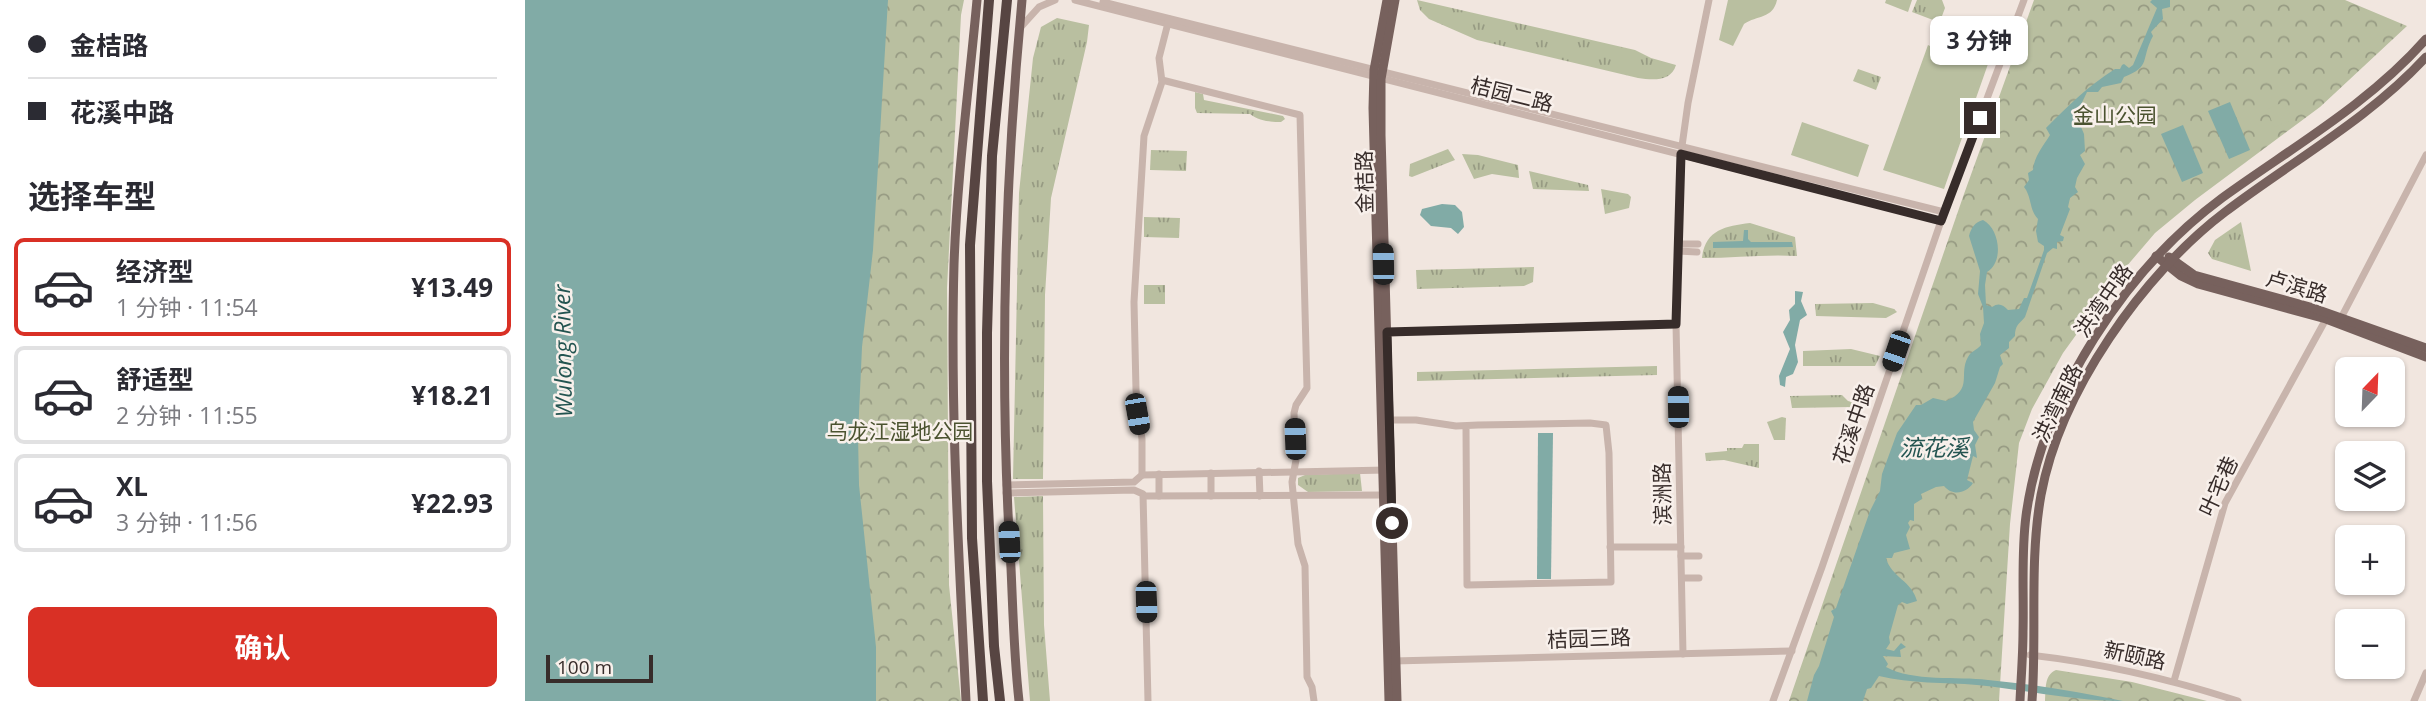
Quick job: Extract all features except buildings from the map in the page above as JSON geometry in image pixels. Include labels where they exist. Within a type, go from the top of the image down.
[{"type":"highway","points":[[983,701],[972,538],[969,434],[970,245],[989,0]]},
{"type":"highway","points":[[1000,701],[994,646],[987,481],[987,333],[992,156],[1007,0]]},
{"type":"main road","points":[[966,701],[956,507],[954,265],[960,156],[977,0]]},
{"type":"main road","points":[[1019,701],[1006,489],[1003,361],[1005,232],[1022,0]]},
{"type":"main road","points":[[1378,74],[1387,0]]},
{"type":"main road","name":"金桔路","points":[[1395,0],[1378,74],[1386,470],[1392,661],[1397,701]]},
{"type":"main road","name":"洪湾中路","points":[[2020,701],[2026,518],[2039,451],[2061,399],[2094,341],[2122,299],[2159,253],[2220,199],[2295,148],[2374,88],[2405,62],[2426,39]]},
{"type":"main road","name":"洪湾南路","points":[[2032,701],[2039,515],[2051,452],[2073,401],[2100,355],[2135,302],[2169,262],[2224,213],[2386,96],[2426,57]]},
{"type":"main road","name":"卢滨路","points":[[2159,253],[2169,262],[2194,275],[2310,307],[2426,348]]},
{"type":"main road","points":[[2169,262],[2181,276],[2197,284],[2326,319],[2426,357]]},
{"type":"main road","points":[[1389,701],[1392,661]]},
{"type":"street","points":[[1019,28],[1038,8],[1055,0]]},
{"type":"street","name":"桔园二路","points":[[1075,0],[1169,21],[1943,217]]},
{"type":"street","name":"桔园二路","points":[[1094,0],[1140,14]]},
{"type":"street","name":"滨洲路","points":[[1683,653],[1676,324],[1681,150],[1709,0]]},
{"type":"street","name":"花溪中路","points":[[1773,701],[1943,217],[2024,0]]},
{"type":"street","points":[[1140,14],[1144,1]]},
{"type":"street","points":[[1142,475],[1134,303],[1144,136],[1162,80],[1159,58],[1169,21]]},
{"type":"street","points":[[1162,80],[1300,115],[1307,388],[1294,413],[1293,482],[1298,544],[1304,566],[1307,677],[1314,701]]},
{"type":"street","points":[[2341,318],[2426,155]]},
{"type":"street","points":[[1678,247],[1698,248]]},
{"type":"street","name":"叶宅巷","points":[[2174,681],[2225,503],[2326,319]]},
{"type":"street","points":[[1383,333],[1676,324]]},
{"type":"street","points":[[1385,420],[1416,420],[1466,427],[1590,423],[1606,425],[1609,453],[1611,582],[1467,585],[1466,427]]},
{"type":"street","points":[[1006,489],[1130,482],[1142,475],[1159,474],[1386,470]]},
{"type":"street","points":[[1259,471],[1260,496]]},
{"type":"street","points":[[1211,473],[1211,496]]},
{"type":"street","points":[[1159,474],[1159,496]]},
{"type":"street","points":[[1006,489],[1134,490],[1144,496],[1148,701]]},
{"type":"street","points":[[1144,496],[1387,495]]},
{"type":"street","points":[[1610,547],[1681,547]]},
{"type":"street","points":[[1681,556],[1699,556]]},
{"type":"street","points":[[1682,578],[1699,578]]},
{"type":"street","name":"桔园三路","points":[[1392,661],[1792,651]]},
{"type":"street","name":"新颐路","points":[[2023,654],[2108,667],[2174,681],[2238,701]]},
{"type":"street","points":[[2414,701],[2426,673]]},
{"type":"green space","name":"乌龙江湿地公园","points":[[881,0],[964,0],[961,15],[947,288],[949,585],[961,701],[869,701],[853,431]]},
{"type":"green space","points":[[1417,0],[1635,50],[1676,65],[1674,71],[1666,77],[1638,78],[1477,40],[1429,19],[1420,10]]},
{"type":"green space","points":[[1728,0],[1777,0],[1768,14],[1744,24],[1733,46],[1719,40]]},
{"type":"green space","points":[[1886,0],[1912,0],[1908,12],[1885,3]]},
{"type":"green space","points":[[1917,0],[1942,0],[1945,8],[1942,16],[1933,20],[1912,12]]},
{"type":"green space","name":"金山公园","points":[[2034,0],[2345,0],[2407,26],[2320,107],[2155,233],[2120,274],[2063,353],[2032,409],[2019,443],[2010,524],[1999,701],[1789,701],[1964,194]]},
{"type":"green space","points":[[1057,18],[1089,25],[1051,198],[1045,295],[1043,479],[1013,479],[1019,193],[1033,58],[1041,27]]},
{"type":"green space","points":[[1953,38],[1971,42],[1986,56],[1990,46],[1994,47],[1944,189],[1883,170],[1928,45],[1932,47],[1943,40]]},
{"type":"green space","points":[[1858,69],[1881,77],[1876,90],[1853,81]]},
{"type":"green space","points":[[1195,92],[1203,94],[1204,100],[1283,116],[1285,119],[1273,122],[1250,114],[1197,113]]},
{"type":"green space","points":[[2284,102],[2292,120],[2274,127],[2267,109]]},
{"type":"green space","points":[[1802,122],[1869,145],[1858,177],[1791,155]]},
{"type":"green space","points":[[1448,149],[1455,160],[1409,176],[1410,164]]},
{"type":"green space","points":[[1151,150],[1187,151],[1186,171],[1150,170]]},
{"type":"green space","points":[[1462,154],[1478,155],[1518,165],[1519,178],[1492,174],[1474,179]]},
{"type":"green space","points":[[1529,171],[1588,185],[1589,191],[1533,189]]},
{"type":"green space","points":[[1601,189],[1628,194],[1631,197],[1629,208],[1605,214]]},
{"type":"green space","points":[[1144,217],[1180,218],[1179,238],[1144,237]]},
{"type":"green space","points":[[2241,222],[2251,271],[2212,259],[2208,253],[2215,240]]},
{"type":"green space","points":[[1750,223],[1795,237],[1797,256],[1702,258],[1707,241],[1712,235],[1725,228]]},
{"type":"green space","points":[[1534,267],[1533,282],[1524,286],[1417,289],[1416,270]]},
{"type":"green space","points":[[1144,285],[1165,285],[1165,304],[1144,304]]},
{"type":"green space","points":[[1873,303],[1897,312],[1886,318],[1816,316],[1815,304]]},
{"type":"green space","points":[[1851,349],[1880,356],[1875,366],[1803,366],[1803,351]]},
{"type":"green space","points":[[1657,366],[1657,375],[1417,381],[1417,372]]},
{"type":"green space","points":[[1842,395],[1848,401],[1863,405],[1862,409],[1792,408],[1790,396]]},
{"type":"green space","points":[[1786,418],[1785,440],[1774,440],[1767,422]]},
{"type":"green space","points":[[1744,444],[1759,444],[1759,468],[1724,460],[1706,461],[1705,453],[1742,448]]},
{"type":"green space","points":[[1360,473],[1362,491],[1308,492],[1298,485],[1298,478],[1305,475]]},
{"type":"green space","points":[[1043,496],[1044,625],[1050,701],[1030,701],[1014,497]]},
{"type":"green space","points":[[2056,670],[2132,682],[2207,701],[2045,701],[2049,675]]},
{"type":"water","name":"Wulong River","points":[[525,0],[888,0],[873,250],[862,347],[858,435],[859,485],[876,647],[876,701],[525,701]]},
{"type":"water","name":"流花溪","points":[[2170,0],[2170,7],[2162,9],[2163,19],[2151,32],[2153,36],[2142,66],[2124,77],[2121,83],[2102,87],[2098,92],[2087,92],[2076,115],[2084,134],[2085,151],[2080,155],[2085,164],[2077,178],[2075,187],[2078,192],[2070,198],[2070,209],[2060,235],[2064,237],[2063,241],[2057,242],[2057,249],[2053,248],[2047,253],[2025,317],[2009,342],[2009,348],[2000,355],[2003,364],[1973,422],[1979,437],[1975,445],[1977,458],[1973,456],[1967,480],[1973,483],[1967,490],[1959,492],[1944,486],[1921,494],[1922,499],[1914,504],[1914,521],[1910,520],[1908,523],[1910,527],[1906,535],[1910,549],[1894,553],[1892,558],[1886,558],[1892,570],[1911,589],[1917,601],[1907,604],[1902,602],[1898,605],[1889,637],[1890,643],[1886,649],[1894,651],[1901,643],[1906,647],[1900,650],[1901,657],[1883,656],[1888,664],[1886,667],[1909,675],[2022,684],[2123,701],[1977,685],[1915,682],[1879,676],[1871,688],[1867,689],[1863,701],[1807,701],[1834,617],[1831,611],[1836,608],[1870,511],[1880,491],[1882,474],[1897,433],[1916,405],[1933,398],[1946,401],[1960,392],[1968,357],[1981,345],[1980,334],[1984,323],[1983,307],[1978,294],[1980,271],[1969,236],[1971,230],[1983,220],[1989,224],[1998,246],[1996,261],[1987,272],[1986,305],[2001,305],[2008,310],[2019,309],[2024,298],[2027,298],[2044,250],[2044,246],[2038,242],[2038,219],[2024,187],[2029,180],[2028,173],[2033,170],[2037,156],[2050,135],[2046,128],[2105,75],[2120,69],[2124,64],[2129,68],[2133,65],[2157,8],[2150,2]]},
{"type":"water","points":[[2230,102],[2250,150],[2229,159],[2208,111]]},
{"type":"water","points":[[2183,125],[2203,173],[2182,182],[2161,134]]},
{"type":"water","points":[[1442,204],[1455,205],[1462,212],[1464,227],[1458,234],[1451,228],[1431,226],[1420,215],[1422,209]]},
{"type":"water","points":[[1744,230],[1748,230],[1748,239],[1751,242],[1792,242],[1793,247],[1713,248],[1713,242],[1743,241]]},
{"type":"water","points":[[1795,291],[1803,292],[1801,301],[1807,315],[1800,320],[1795,345],[1798,362],[1793,374],[1786,377],[1785,387],[1780,385],[1779,376],[1790,349],[1783,332],[1790,320],[1789,310],[1795,304]]},
{"type":"water","points":[[1538,433],[1553,433],[1551,579],[1537,579]]},
{"type":"route","points":[[1392,523],[1387,332],[1676,324],[1681,154],[1941,221],[1980,118]]}]
